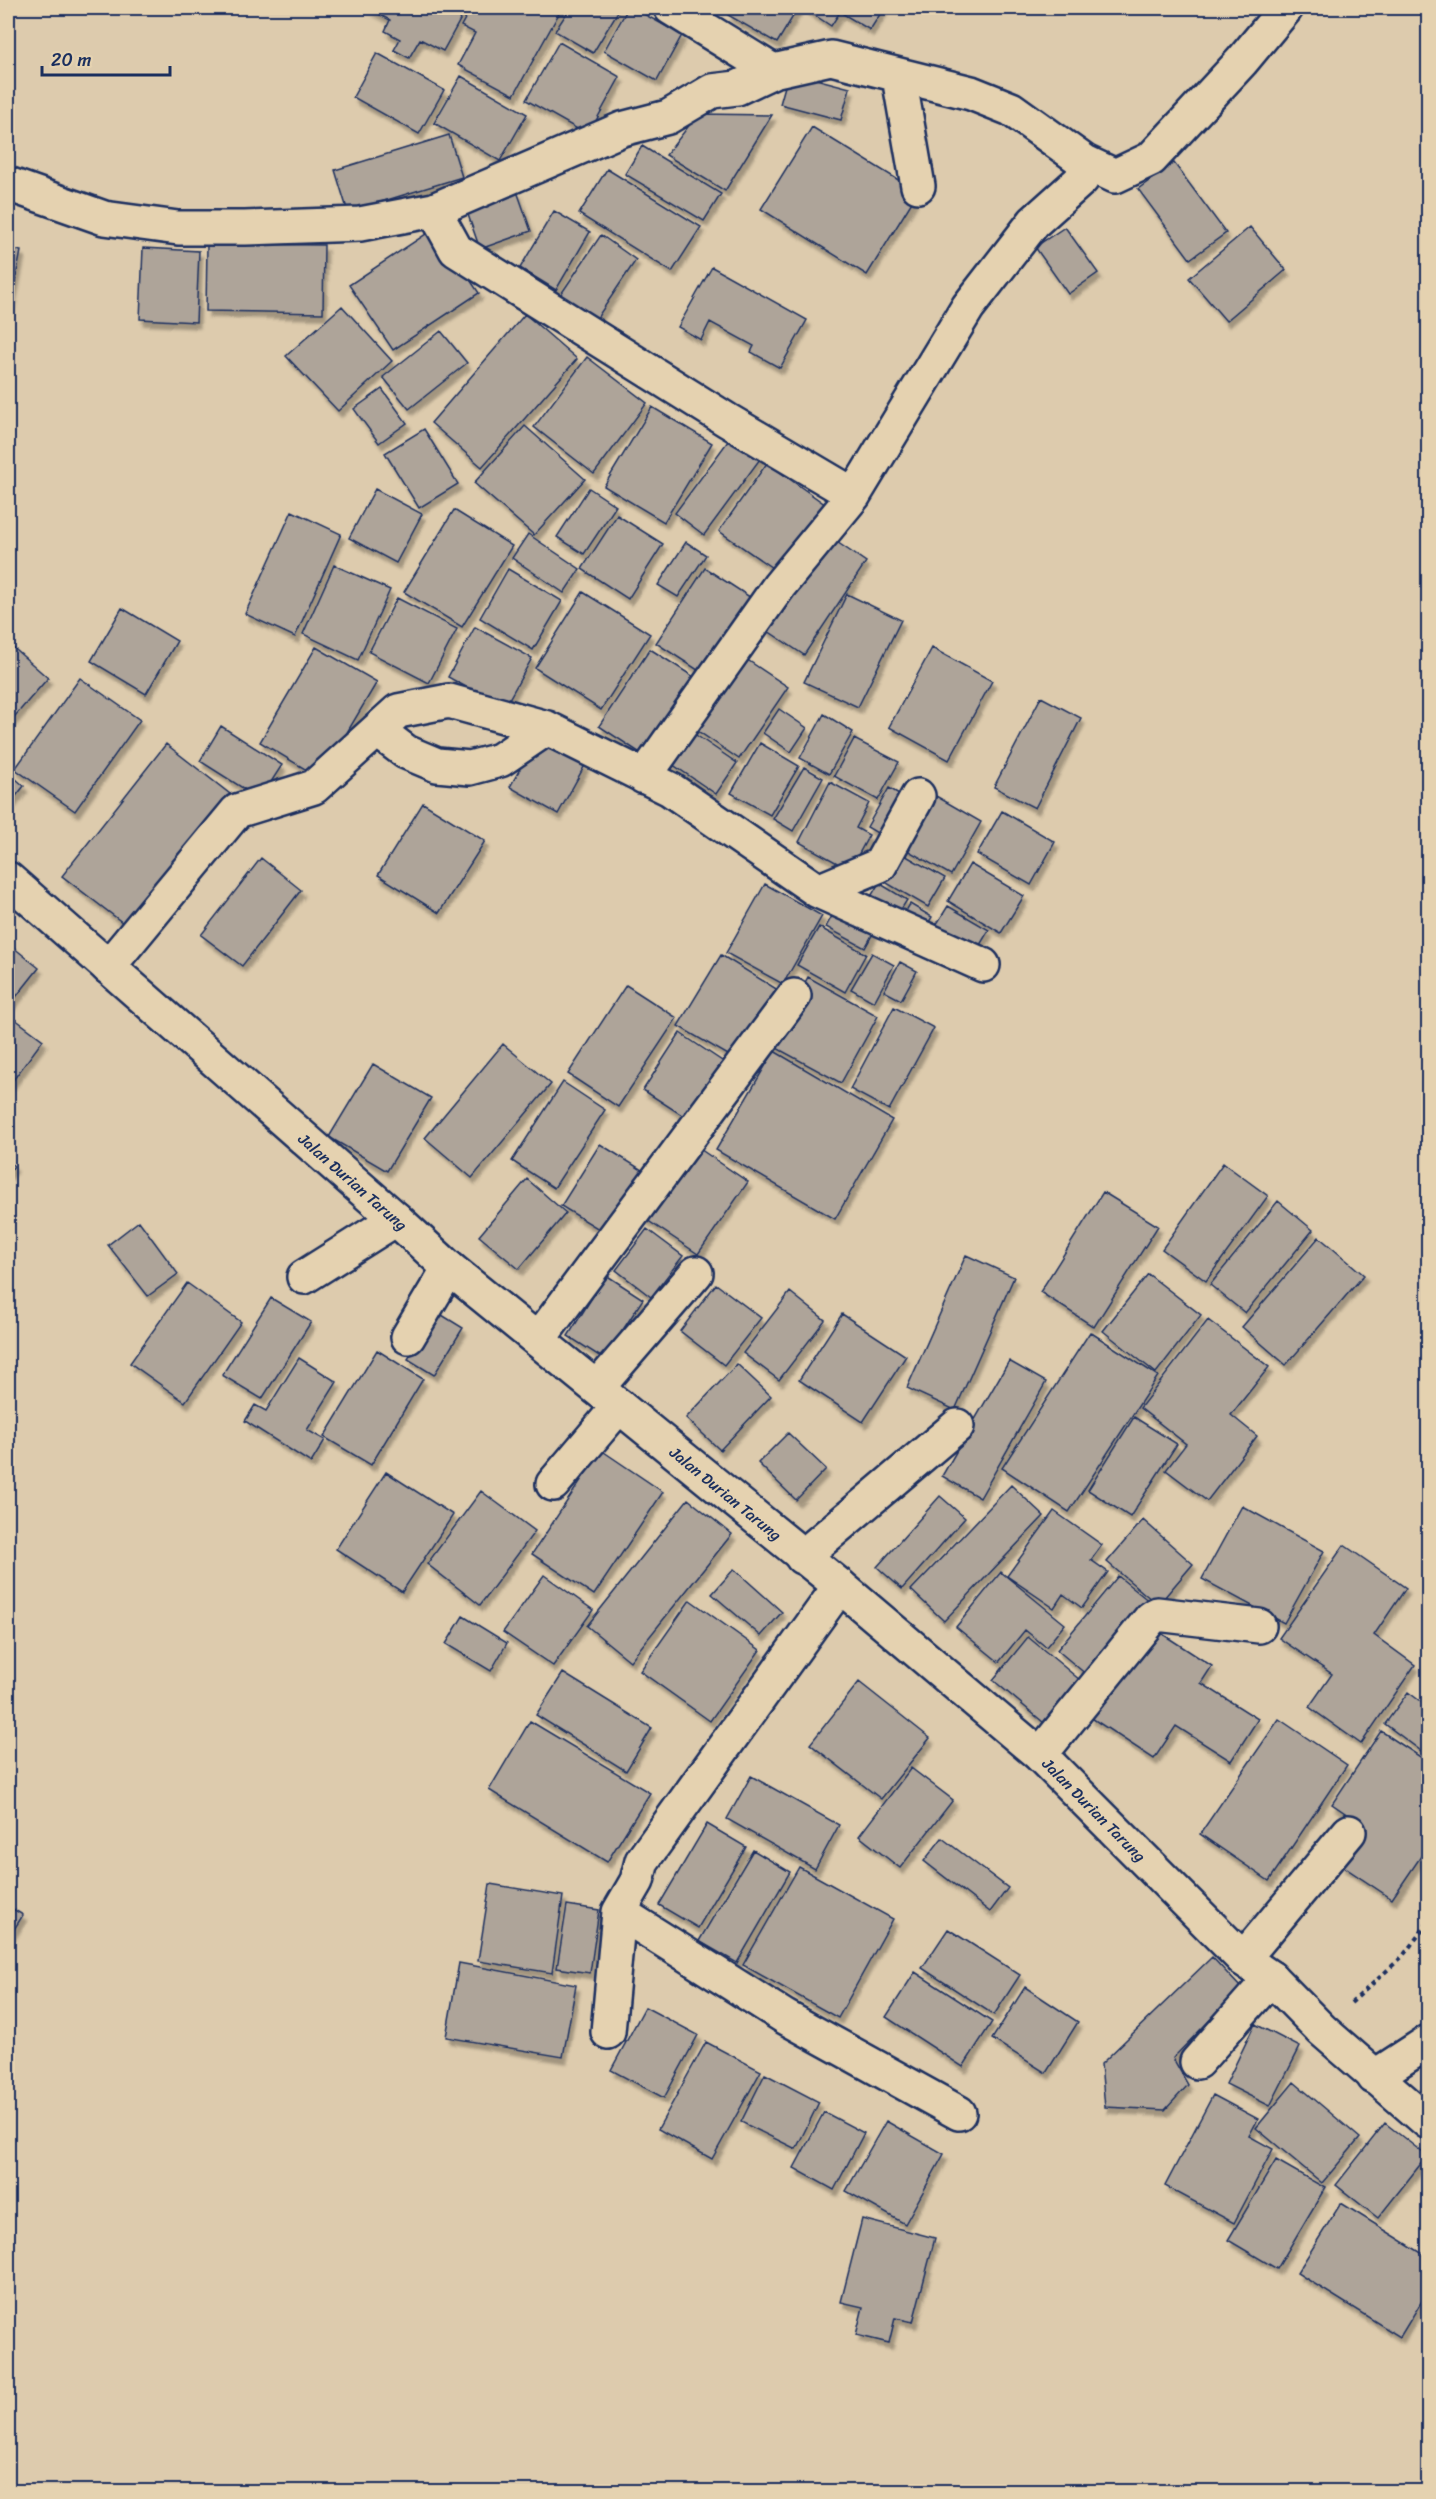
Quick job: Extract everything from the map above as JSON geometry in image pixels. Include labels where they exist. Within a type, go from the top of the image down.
[{"type":"street","points":[[671,8],[773,71]]},
{"type":"street","points":[[8,184],[105,218],[178,228],[360,224],[434,210],[622,129],[668,117],[712,91],[737,88],[773,71],[831,58],[899,77],[971,93],[1011,109],[1085,162],[1114,176],[1151,159],[1242,61],[1286,8]]},
{"type":"street","points":[[899,77],[918,186]]},
{"type":"street","points":[[645,777],[779,586],[854,495],[968,307],[1034,222],[1082,179],[1085,162]]},
{"type":"street","points":[[434,210],[456,250],[728,420],[854,495]]},
{"type":"street","points":[[108,967],[237,811],[314,787],[398,711],[449,701],[547,728],[679,795],[818,891],[983,964]]},
{"type":"street","points":[[377,730],[406,752],[437,765],[470,768],[500,760],[547,728]]},
{"type":"street","points":[[818,891],[880,865],[918,796]]},
{"type":"street","name":"Jalan Durian Tarung","points":[[8,879],[449,1268],[840,1586],[1040,1755],[1243,1959],[1271,1978],[1322,2030],[1428,2122]]},
{"type":"street","points":[[538,1340],[794,996]]},
{"type":"street","points":[[304,1277],[396,1219]]},
{"type":"street","points":[[408,1337],[449,1268]]},
{"type":"street","points":[[553,1484],[608,1397],[696,1273]]},
{"type":"street","points":[[802,1557],[957,1426]]},
{"type":"street","points":[[608,2032],[620,1912],[637,1881],[642,1861],[840,1586]]},
{"type":"street","points":[[1040,1755],[1151,1618],[1157,1614],[1259,1626]]},
{"type":"street","points":[[1243,1959],[1349,1832]]},
{"type":"street","points":[[620,1912],[785,2017],[959,2114]]},
{"type":"street","points":[[1197,2062],[1271,1978]]},
{"type":"street","points":[[1374,2077],[1428,2042]]},
{"type":"path","points":[[1322,2030],[1402,1958],[1428,1923]]},
{"type":"building","points":[[459,8],[465,11],[443,51],[420,39],[409,58],[394,50],[400,39],[385,31],[390,20],[369,9]]},
{"type":"building","points":[[471,8],[562,8],[514,95],[458,65],[475,33],[461,26]]},
{"type":"building","points":[[570,8],[620,8],[593,53],[555,31]]},
{"type":"building","points":[[628,8],[633,8],[682,35],[657,81],[604,51]]},
{"type":"building","points":[[733,8],[798,8],[777,43],[728,15]]},
{"type":"building","points":[[804,8],[884,8],[870,30],[840,12],[831,26]]},
{"type":"building","points":[[559,42],[620,77],[588,135],[526,100]]},
{"type":"building","points":[[377,53],[444,90],[419,134],[353,97]]},
{"type":"building","points":[[789,72],[850,88],[841,120],[780,104]]},
{"type":"building","points":[[461,76],[527,114],[500,161],[434,123]]},
{"type":"building","points":[[698,114],[772,115],[725,191],[666,155]]},
{"type":"building","points":[[812,127],[918,192],[867,275],[761,209]]},
{"type":"building","points":[[449,135],[462,177],[348,212],[335,170]]},
{"type":"building","points":[[642,146],[721,194],[704,221],[625,174]]},
{"type":"building","points":[[1174,163],[1226,233],[1190,259],[1138,189]]},
{"type":"building","points":[[607,169],[701,227],[672,272],[579,214]]},
{"type":"building","points":[[517,191],[531,231],[480,249],[466,209]]},
{"type":"building","points":[[554,211],[590,232],[556,290],[520,268]]},
{"type":"building","points":[[1065,227],[1098,273],[1068,294],[1035,247]]},
{"type":"building","points":[[1250,227],[1286,270],[1226,321],[1189,278]]},
{"type":"building","points":[[435,228],[479,293],[393,350],[349,285]]},
{"type":"building","points":[[601,235],[636,260],[595,321],[559,297]]},
{"type":"building","points":[[207,244],[324,245],[323,313],[206,311]]},
{"type":"building","points":[[8,248],[21,251],[9,312],[8,312]]},
{"type":"building","points":[[143,248],[199,251],[196,322],[140,319]]},
{"type":"building","points":[[712,267],[807,320],[780,368],[751,352],[754,346],[710,322],[701,340],[678,327]]},
{"type":"building","points":[[342,306],[392,361],[338,411],[286,356]]},
{"type":"building","points":[[525,314],[577,359],[482,467],[431,423]]},
{"type":"building","points":[[441,331],[467,363],[409,409],[383,377]]},
{"type":"building","points":[[587,357],[647,403],[594,474],[534,427]]},
{"type":"building","points":[[382,389],[407,423],[379,443],[354,409]]},
{"type":"building","points":[[652,407],[712,443],[664,522],[604,486]]},
{"type":"building","points":[[525,426],[585,479],[534,535],[474,483]]},
{"type":"building","points":[[424,429],[458,484],[419,508],[385,453]]},
{"type":"building","points":[[734,433],[763,455],[704,535],[675,513]]},
{"type":"building","points":[[767,463],[826,505],[778,572],[719,531]]},
{"type":"building","points":[[589,488],[616,506],[584,554],[557,537]]},
{"type":"building","points":[[375,489],[422,514],[396,563],[349,538]]},
{"type":"building","points":[[454,510],[512,546],[462,627],[404,592]]},
{"type":"building","points":[[292,511],[341,534],[295,637],[245,614]]},
{"type":"building","points":[[617,515],[663,544],[628,599],[582,569]]},
{"type":"building","points":[[528,534],[580,569],[564,593],[512,558]]},
{"type":"building","points":[[828,536],[866,562],[804,655],[765,629]]},
{"type":"building","points":[[686,542],[706,555],[678,597],[658,585]]},
{"type":"building","points":[[334,565],[390,590],[358,660],[303,634]]},
{"type":"building","points":[[705,568],[756,601],[707,676],[656,643]]},
{"type":"building","points":[[508,569],[562,601],[533,650],[480,618]]},
{"type":"building","points":[[583,592],[650,634],[601,710],[535,668]]},
{"type":"building","points":[[847,594],[901,620],[858,707],[804,682]]},
{"type":"building","points":[[397,598],[457,629],[429,683],[369,652]]},
{"type":"building","points":[[122,608],[177,641],[146,694],[91,661]]},
{"type":"building","points":[[475,627],[532,658],[504,708],[448,677]]},
{"type":"building","points":[[8,643],[48,678],[8,724]]},
{"type":"building","points":[[316,647],[377,682],[320,778],[260,742]]},
{"type":"building","points":[[932,648],[992,681],[949,760],[889,727]]},
{"type":"building","points":[[650,649],[705,684],[654,762],[599,726]]},
{"type":"building","points":[[737,653],[788,687],[739,759],[689,725]]},
{"type":"building","points":[[80,678],[140,720],[75,811],[15,769]]},
{"type":"building","points":[[1041,697],[1081,718],[1035,808],[994,787]]},
{"type":"building","points":[[779,709],[807,728],[791,752],[763,733]]},
{"type":"building","points":[[824,714],[853,732],[829,774],[800,758]]},
{"type":"building","points":[[221,726],[282,765],[260,799],[200,761]]},
{"type":"building","points":[[687,729],[737,763],[716,794],[666,760]]},
{"type":"building","points":[[537,738],[585,765],[558,814],[510,787]]},
{"type":"building","points":[[854,739],[899,762],[878,800],[834,776]]},
{"type":"building","points":[[760,743],[799,766],[770,815],[731,793]]},
{"type":"building","points":[[166,744],[230,794],[127,926],[62,876]]},
{"type":"building","points":[[804,767],[823,778],[793,831],[773,819]]},
{"type":"building","points":[[8,772],[24,786],[8,806]]},
{"type":"building","points":[[830,782],[869,803],[856,828],[869,835],[850,870],[799,842]]},
{"type":"building","points":[[889,788],[911,801],[889,840],[867,827]]},
{"type":"building","points":[[929,792],[981,822],[951,875],[898,845]]},
{"type":"building","points":[[423,803],[485,841],[439,913],[378,875]]},
{"type":"building","points":[[1002,811],[1055,842],[1031,885],[977,854]]},
{"type":"building","points":[[901,853],[945,878],[928,907],[885,882]]},
{"type":"building","points":[[261,858],[301,890],[242,966],[201,935]]},
{"type":"building","points":[[970,864],[1024,896],[1001,933],[948,901]]},
{"type":"building","points":[[879,883],[907,900],[895,919],[867,903]]},
{"type":"building","points":[[765,884],[822,916],[783,984],[726,953]]},
{"type":"building","points":[[910,904],[932,917],[922,934],[900,921]]},
{"type":"building","points":[[838,905],[877,926],[865,948],[826,927]]},
{"type":"building","points":[[948,906],[989,930],[974,955],[933,930]]},
{"type":"building","points":[[819,927],[866,954],[845,992],[797,965]]},
{"type":"building","points":[[8,943],[39,968],[8,1007]]},
{"type":"building","points":[[872,953],[894,965],[874,1002],[851,989]]},
{"type":"building","points":[[721,955],[778,990],[735,1059],[678,1026]]},
{"type":"building","points":[[900,962],[917,971],[901,1000],[884,991]]},
{"type":"building","points":[[808,977],[878,1016],[841,1083],[771,1045]]},
{"type":"building","points":[[626,985],[677,1018],[618,1107],[568,1074]]},
{"type":"building","points":[[894,1007],[934,1028],[889,1110],[850,1089]]},
{"type":"building","points":[[15,1019],[43,1040],[8,1087],[8,1028]]},
{"type":"building","points":[[680,1033],[728,1065],[691,1121],[643,1090]]},
{"type":"building","points":[[503,1044],[551,1084],[472,1178],[425,1138]]},
{"type":"building","points":[[774,1051],[892,1120],[835,1219],[716,1150]]},
{"type":"building","points":[[373,1064],[431,1098],[387,1171],[329,1137]]},
{"type":"building","points":[[563,1082],[605,1110],[554,1188],[512,1161]]},
{"type":"building","points":[[600,1144],[650,1175],[612,1237],[561,1206]]},
{"type":"building","points":[[694,1145],[748,1182],[698,1254],[644,1218]]},
{"type":"building","points":[[8,1161],[14,1166],[8,1174]]},
{"type":"building","points":[[1223,1163],[1268,1196],[1206,1281],[1162,1249]]},
{"type":"building","points":[[527,1179],[566,1213],[519,1269],[479,1236]]},
{"type":"building","points":[[1103,1192],[1158,1226],[1094,1327],[1040,1292]]},
{"type":"building","points":[[1278,1201],[1313,1230],[1245,1313],[1210,1285]]},
{"type":"building","points":[[139,1221],[178,1274],[148,1296],[108,1245]]},
{"type":"building","points":[[647,1229],[683,1256],[651,1297],[616,1270]]},
{"type":"building","points":[[1319,1237],[1364,1275],[1286,1365],[1242,1327]]},
{"type":"building","points":[[966,1255],[1014,1277],[955,1410],[907,1388]]},
{"type":"building","points":[[1148,1274],[1201,1315],[1156,1373],[1103,1331]]},
{"type":"building","points":[[606,1275],[643,1299],[604,1359],[568,1336]]},
{"type":"building","points":[[187,1283],[241,1322],[185,1402],[130,1363]]},
{"type":"building","points":[[716,1284],[761,1318],[724,1365],[680,1331]]},
{"type":"building","points":[[790,1292],[825,1320],[779,1380],[743,1353]]},
{"type":"building","points":[[271,1298],[311,1322],[262,1399],[222,1375]]},
{"type":"building","points":[[437,1312],[463,1328],[434,1375],[408,1359]]},
{"type":"building","points":[[842,1314],[906,1356],[863,1422],[799,1380]]},
{"type":"building","points":[[1208,1320],[1269,1367],[1231,1415],[1257,1436],[1207,1501],[1166,1470],[1186,1444],[1140,1408]]},
{"type":"building","points":[[1090,1332],[1158,1376],[1069,1512],[1002,1468]]},
{"type":"building","points":[[377,1350],[423,1379],[371,1465],[324,1437]]},
{"type":"building","points":[[299,1358],[337,1382],[307,1430],[325,1440],[311,1463],[245,1421],[255,1405],[266,1411]]},
{"type":"building","points":[[1009,1361],[1046,1382],[980,1498],[942,1476]]},
{"type":"building","points":[[737,1364],[771,1396],[720,1450],[686,1418]]},
{"type":"building","points":[[1134,1417],[1177,1444],[1130,1517],[1088,1490]]},
{"type":"building","points":[[788,1433],[826,1469],[796,1500],[758,1463]]},
{"type":"building","points":[[601,1450],[663,1492],[594,1595],[532,1554]]},
{"type":"building","points":[[386,1472],[453,1515],[402,1592],[336,1549]]},
{"type":"building","points":[[1011,1485],[1044,1516],[944,1621],[911,1590]]},
{"type":"building","points":[[481,1491],[535,1531],[480,1605],[427,1564]]},
{"type":"building","points":[[940,1496],[965,1518],[902,1589],[877,1567]]},
{"type":"building","points":[[688,1499],[732,1534],[630,1661],[587,1626]]},
{"type":"building","points":[[1242,1506],[1324,1551],[1284,1623],[1202,1579]]},
{"type":"building","points":[[1054,1511],[1102,1545],[1091,1560],[1108,1572],[1082,1608],[1063,1594],[1054,1608],[1007,1576]]},
{"type":"building","points":[[1143,1520],[1193,1564],[1158,1605],[1107,1562]]},
{"type":"building","points":[[1344,1545],[1406,1588],[1374,1635],[1415,1665],[1361,1744],[1309,1707],[1332,1674],[1279,1638]]},
{"type":"building","points":[[734,1569],[782,1612],[761,1636],[712,1594]]},
{"type":"building","points":[[1001,1572],[1065,1624],[1046,1647],[1025,1630],[999,1662],[956,1627]]},
{"type":"building","points":[[544,1575],[593,1610],[553,1666],[503,1632]]},
{"type":"building","points":[[1118,1576],[1155,1606],[1093,1680],[1057,1650]]},
{"type":"building","points":[[690,1600],[760,1650],[710,1721],[640,1671]]},
{"type":"building","points":[[463,1616],[507,1643],[491,1671],[446,1644]]},
{"type":"building","points":[[1150,1626],[1212,1666],[1201,1683],[1258,1719],[1231,1761],[1176,1726],[1154,1759],[1090,1717]]},
{"type":"building","points":[[1028,1637],[1086,1685],[1050,1728],[993,1680]]},
{"type":"building","points":[[563,1673],[652,1728],[626,1771],[536,1715]]},
{"type":"building","points":[[859,1682],[930,1738],[881,1799],[810,1744]]},
{"type":"building","points":[[1408,1692],[1428,1707],[1428,1756],[1385,1724]]},
{"type":"building","points":[[1279,1719],[1347,1765],[1269,1881],[1200,1834]]},
{"type":"building","points":[[530,1721],[650,1793],[607,1862],[489,1790]]},
{"type":"building","points":[[1381,1731],[1428,1762],[1428,1846],[1392,1899],[1341,1865],[1367,1828],[1332,1804]]},
{"type":"building","points":[[911,1768],[953,1800],[900,1868],[859,1836]]},
{"type":"building","points":[[751,1776],[839,1825],[815,1869],[727,1819]]},
{"type":"building","points":[[707,1824],[746,1847],[698,1928],[659,1905]]},
{"type":"building","points":[[942,1838],[1008,1888],[990,1912],[924,1861]]},
{"type":"building","points":[[753,1850],[790,1872],[737,1963],[699,1941]]},
{"type":"building","points":[[799,1867],[893,1919],[838,2018],[743,1965]]},
{"type":"building","points":[[490,1884],[563,1896],[552,1973],[478,1961]]},
{"type":"building","points":[[567,1905],[599,1910],[590,1973],[557,1968]]},
{"type":"building","points":[[8,1906],[23,1915],[8,1939]]},
{"type":"building","points":[[948,1929],[1020,1975],[994,2015],[922,1968]]},
{"type":"building","points":[[1212,1957],[1241,1988],[1173,2058],[1188,2085],[1165,2110],[1105,2107],[1101,2064]]},
{"type":"building","points":[[459,1963],[576,1985],[563,2057],[446,2037]]},
{"type":"building","points":[[915,1972],[992,2022],[963,2067],[886,2017]]},
{"type":"building","points":[[1025,1987],[1078,2022],[1046,2073],[992,2039]]},
{"type":"building","points":[[645,2007],[698,2035],[664,2098],[611,2070]]},
{"type":"building","points":[[1255,2024],[1300,2047],[1270,2106],[1226,2084]]},
{"type":"building","points":[[706,2042],[761,2071],[712,2159],[658,2129]]},
{"type":"building","points":[[765,2074],[819,2102],[796,2149],[741,2122]]},
{"type":"building","points":[[1294,2082],[1360,2138],[1322,2183],[1256,2128]]},
{"type":"building","points":[[1213,2095],[1258,2119],[1249,2136],[1273,2149],[1234,2223],[1165,2186]]},
{"type":"building","points":[[824,2112],[864,2133],[834,2190],[794,2168]]},
{"type":"building","points":[[886,2121],[944,2154],[905,2224],[846,2191]]},
{"type":"building","points":[[1385,2123],[1427,2156],[1378,2218],[1336,2185]]},
{"type":"building","points":[[1276,2160],[1325,2188],[1277,2269],[1228,2240]]},
{"type":"building","points":[[1341,2203],[1428,2257],[1428,2291],[1400,2337],[1297,2273]]},
{"type":"building","points":[[862,2219],[935,2238],[913,2322],[895,2318],[889,2343],[856,2335],[863,2307],[841,2302]]}]
